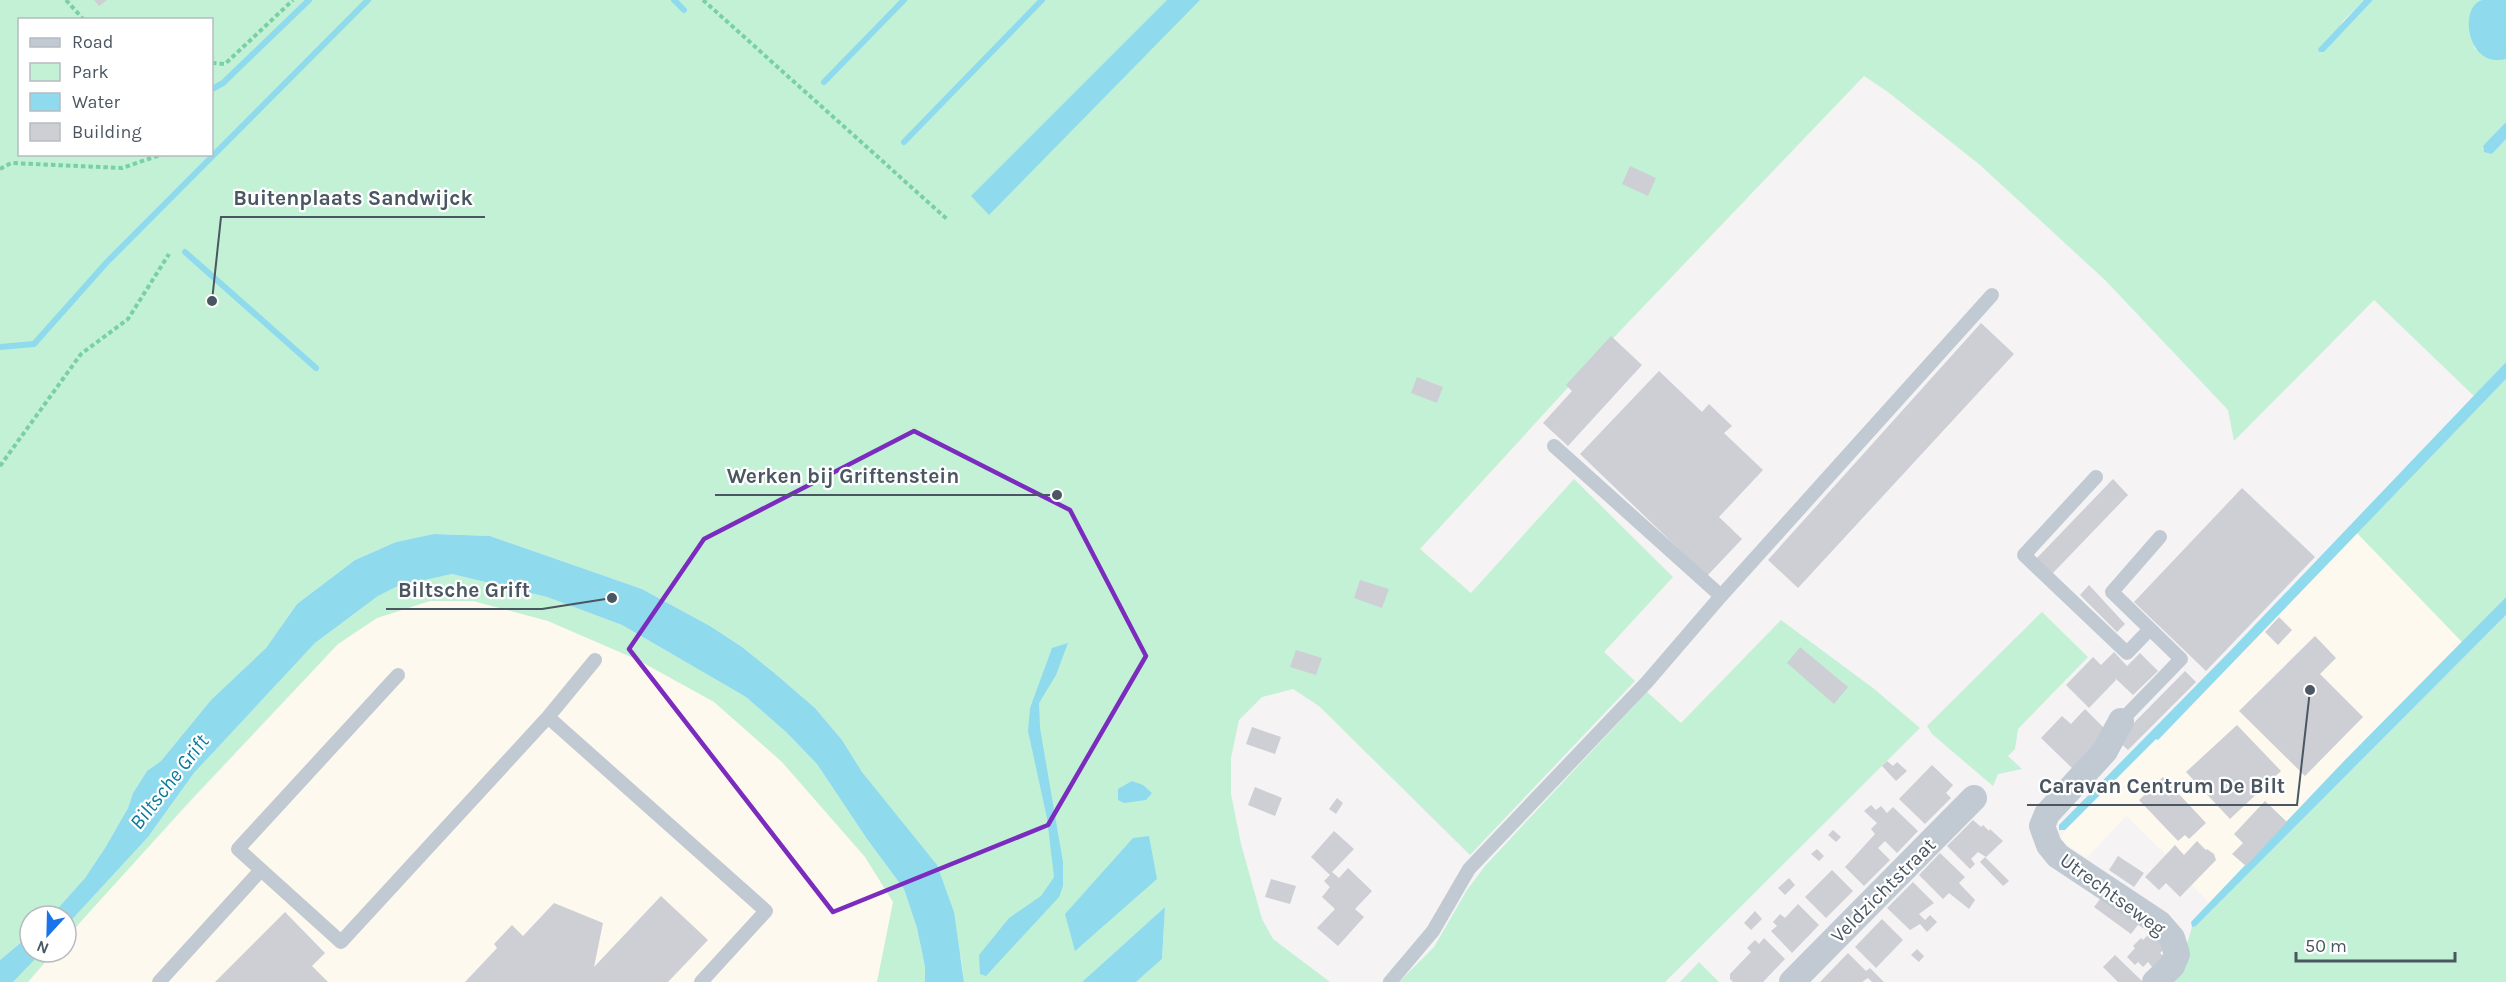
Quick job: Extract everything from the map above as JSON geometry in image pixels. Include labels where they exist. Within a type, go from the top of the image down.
[{"type":"street","name":"Utrechtseweg","points":[[2121,721],[2104,751],[2047,814],[2042,826],[2049,845],[2058,856],[2159,923],[2172,938],[2177,954],[2172,966],[2155,982]]},
{"type":"street","name":"Veldzichtstraat","points":[[1792,982],[1974,798]]},
{"type":"lane","points":[[1390,982],[1433,931],[1469,869],[1647,682],[1721,596],[1992,295]]},
{"type":"lane","points":[[1554,446],[1721,596]]},
{"type":"lane","points":[[2096,477],[2024,555],[2127,653],[2150,629]]},
{"type":"lane","points":[[2121,721],[2181,659],[2112,592],[2160,537]]},
{"type":"lane","points":[[398,675],[238,849],[341,942],[548,717],[595,660]]},
{"type":"lane","points":[[548,717],[766,911],[701,982]]},
{"type":"lane","points":[[159,982],[261,870]]},
{"type":"path","points":[[66,0],[82,18]]},
{"type":"path","points":[[213,63],[225,64],[293,0]]},
{"type":"path","points":[[703,0],[948,220]]},
{"type":"path","points":[[0,169],[11,163],[122,168],[157,156]]},
{"type":"path","points":[[0,466],[81,354],[128,319],[169,254]]},
{"type":"highlighted area","points":[[914,431],[1070,510],[1146,656],[1048,825],[833,912],[629,649],[704,539]]},
{"type":"shaded area","points":[[2357,533],[2462,642],[2210,903],[2176,870],[2176,864],[2126,816],[2087,858],[2060,840],[2065,830],[2156,739],[2158,740]]},
{"type":"shaded area","points":[[430,601],[473,601],[548,621],[638,660],[714,702],[782,762],[865,857],[893,902],[877,982],[28,982],[44,964],[78,964],[78,925],[338,644],[377,618]]},
{"type":"green space","points":[[0,0],[2364,0],[2343,21],[2323,53],[2373,0],[2483,0],[2480,1],[2471,34],[2475,49],[2506,59],[2506,122],[2482,149],[2492,154],[2506,139],[2506,362],[2474,396],[2374,300],[2234,441],[2228,410],[2105,280],[1980,165],[1888,92],[1864,76],[1619,332],[1420,549],[1471,593],[1574,479],[1673,577],[1604,652],[1635,681],[1470,855],[1319,706],[1293,689],[1262,697],[1239,720],[1231,758],[1231,794],[1241,844],[1262,919],[1273,939],[1330,982],[1136,982],[1162,959],[1165,907],[1082,982],[964,982],[961,957],[893,812],[862,772],[842,740],[815,708],[742,647],[710,626],[642,589],[490,536],[435,534],[396,542],[355,560],[297,604],[266,648],[211,700],[161,761],[147,771],[105,848],[85,878],[62,904],[18,904],[18,945],[0,960]]},
{"type":"green space","points":[[2506,379],[2506,597],[2462,642],[2357,533]]},
{"type":"green space","points":[[452,574],[547,597],[622,625],[746,697],[786,732],[817,764],[867,839],[904,889],[917,928],[925,967],[925,982],[877,982],[893,902],[865,857],[782,762],[714,702],[638,660],[548,621],[473,601],[430,601],[377,618],[338,644],[189,802],[78,925],[78,913],[148,837],[194,773],[315,643],[378,596],[398,586]]},
{"type":"green space","points":[[2056,598],[2042,612],[2088,657],[2018,729],[2015,749],[2008,756],[2022,769],[1998,774],[1993,786],[1932,734],[1927,726]]},
{"type":"green space","points":[[2506,615],[2506,982],[2163,982],[2185,951],[2192,927],[2196,926]]},
{"type":"green space","points":[[1781,620],[1873,688],[1920,728],[1665,982],[1399,982],[1434,947],[1467,890],[1485,866],[1647,692],[1681,723]]},
{"type":"green space","points":[[1699,962],[1719,982],[1680,982]]},
{"type":"green space","points":[[30,964],[44,964],[28,982],[13,982]]},
{"type":"water","points":[[1167,0],[1200,0],[989,215],[971,196]]},
{"type":"water","points":[[2364,0],[2373,0],[2324,52],[2319,52],[2318,49]]},
{"type":"water","points":[[2482,0],[2506,0],[2506,59],[2493,60],[2482,55],[2475,47],[2470,36],[2470,14],[2475,5]]},
{"type":"water","points":[[2506,122],[2506,139],[2492,154],[2484,152],[2483,146]]},
{"type":"water","points":[[2506,362],[2506,379],[2158,740],[2156,739],[2065,830],[2059,830],[2059,825],[2231,650]]},
{"type":"water","points":[[434,534],[490,536],[642,589],[710,626],[742,647],[815,708],[842,740],[862,772],[937,865],[954,912],[964,982],[925,982],[925,967],[917,928],[904,889],[867,839],[817,764],[786,732],[746,697],[622,625],[547,597],[452,574],[398,586],[378,596],[315,643],[194,773],[148,837],[78,913],[78,904],[62,904],[85,878],[105,848],[147,771],[161,761],[211,700],[266,648],[297,604],[355,560],[396,542]]},
{"type":"water","points":[[2506,597],[2506,615],[2196,926],[2192,927],[2191,922],[2344,761]]},
{"type":"water","points":[[1068,643],[1056,675],[1039,703],[1040,728],[1063,862],[1063,886],[1059,897],[986,976],[980,974],[979,955],[1009,918],[1041,896],[1054,877],[1047,818],[1028,731],[1030,708],[1052,648]]},
{"type":"water","points":[[1132,781],[1143,785],[1152,793],[1146,800],[1124,803],[1118,800],[1118,789]]},
{"type":"water","points":[[1149,836],[1157,879],[1075,951],[1065,914],[1133,838]]},
{"type":"water","points":[[1165,907],[1162,959],[1136,982],[1082,982]]},
{"type":"water","points":[[18,945],[18,964],[30,964],[13,982],[0,982],[0,960]]},
{"type":"building","points":[[94,0],[107,0],[99,6]]},
{"type":"building","points":[[1630,166],[1656,178],[1648,196],[1622,184]]},
{"type":"building","points":[[1981,323],[2014,354],[1798,588],[1768,560]]},
{"type":"building","points":[[1611,336],[1642,365],[1568,446],[1543,423],[1572,391],[1566,385]]},
{"type":"building","points":[[1659,371],[1702,412],[1709,404],[1732,426],[1724,433],[1763,470],[1719,517],[1742,539],[1707,576],[1580,454]]},
{"type":"building","points":[[1417,377],[1443,387],[1437,403],[1411,393]]},
{"type":"building","points":[[2113,479],[2128,495],[2051,575],[2036,559]]},
{"type":"building","points":[[2242,488],[2315,557],[2206,671],[2134,602]]},
{"type":"building","points":[[1360,580],[1389,589],[1382,608],[1354,598]]},
{"type":"building","points":[[2089,585],[2125,624],[2117,632],[2080,595]]},
{"type":"building","points":[[2279,617],[2292,630],[2278,645],[2265,632]]},
{"type":"building","points":[[2315,636],[2336,658],[2320,674],[2363,717],[2305,776],[2239,711]]},
{"type":"building","points":[[1800,647],[1848,687],[1834,704],[1787,663]]},
{"type":"building","points":[[1296,650],[1322,658],[1316,675],[1290,667]]},
{"type":"building","points":[[2114,652],[2127,666],[2140,653],[2158,671],[2133,695],[2115,678],[2116,680],[2089,708],[2066,685],[2093,657],[2101,665]]},
{"type":"building","points":[[2185,671],[2196,682],[2128,750],[2117,740]]},
{"type":"building","points":[[2085,709],[2109,733],[2074,770],[2041,738],[2062,716],[2071,724]]},
{"type":"building","points":[[2237,725],[2281,771],[2230,819],[2186,772]]},
{"type":"building","points":[[1252,727],[1281,737],[1275,754],[1246,744]]},
{"type":"building","points":[[1887,761],[1893,766],[1897,762],[1907,771],[1896,781],[1882,766]]},
{"type":"building","points":[[1932,765],[1953,785],[1946,793],[1951,798],[1925,824],[1899,799]]},
{"type":"building","points":[[2163,777],[2206,823],[2189,839],[2185,835],[2178,841],[2139,800]]},
{"type":"building","points":[[1255,787],[1282,798],[1275,816],[1248,805]]},
{"type":"building","points":[[1337,798],[1343,803],[1336,814],[1329,809]]},
{"type":"building","points":[[2265,801],[2287,822],[2246,866],[2232,854],[2243,843],[2234,834]]},
{"type":"building","points":[[1871,805],[1876,810],[1881,806],[1887,813],[1893,807],[1918,831],[1897,853],[1885,841],[1878,848],[1890,860],[1864,886],[1845,867],[1875,834],[1871,829],[1877,823],[1864,811]]},
{"type":"building","points":[[1973,820],[1981,827],[1983,825],[1989,831],[1990,829],[2003,841],[1986,857],[1978,852],[1971,859],[1975,864],[1970,869],[1947,846]]},
{"type":"building","points":[[1833,830],[1841,837],[1836,842],[1828,835]]},
{"type":"building","points":[[1334,831],[1354,849],[1332,872],[1339,878],[1348,868],[1372,891],[1355,909],[1364,917],[1338,946],[1317,928],[1335,909],[1322,897],[1330,887],[1324,881],[1330,875],[1311,857]]},
{"type":"building","points":[[2197,841],[2214,854],[2216,860],[2180,897],[2166,883],[2159,890],[2145,877],[2175,845],[2184,855]]},
{"type":"building","points":[[1817,849],[1824,856],[1819,861],[1811,854]]},
{"type":"building","points":[[1940,853],[1965,877],[1959,883],[1975,900],[1969,909],[1949,893],[1943,899],[1919,875]]},
{"type":"building","points":[[2118,856],[2144,873],[2134,887],[2109,870]]},
{"type":"building","points":[[1985,857],[2009,881],[2003,886],[1980,862]]},
{"type":"building","points":[[1832,870],[1853,891],[1826,918],[1805,897]]},
{"type":"building","points":[[1789,878],[1795,885],[1785,895],[1778,888]]},
{"type":"building","points":[[1271,879],[1296,886],[1290,904],[1265,897]]},
{"type":"building","points":[[1913,882],[1934,903],[1919,914],[1925,920],[1930,915],[1937,922],[1927,932],[1920,924],[1910,930],[1887,908]]},
{"type":"building","points":[[2103,895],[2141,921],[2131,934],[2094,907]]},
{"type":"building","points":[[661,896],[708,940],[668,982],[465,982],[497,948],[494,944],[512,925],[523,936],[554,903],[603,923],[594,967]]},
{"type":"building","points":[[1798,904],[1819,925],[1792,953],[1771,931],[1777,926],[1773,922],[1780,914],[1785,918]]},
{"type":"building","points":[[1755,911],[1762,919],[1751,930],[1744,923]]},
{"type":"building","points":[[285,912],[325,953],[312,966],[328,982],[215,982]]},
{"type":"building","points":[[1882,919],[1903,940],[1876,968],[1855,947]]},
{"type":"building","points":[[2152,931],[2167,946],[2160,953],[2164,957],[2153,968],[2148,962],[2143,967],[2138,962],[2135,965],[2127,957],[2135,948],[2133,946]]},
{"type":"building","points":[[1764,938],[1785,959],[1763,982],[1733,982],[1730,974],[1751,952],[1747,948],[1755,940],[1759,944]]},
{"type":"building","points":[[1917,949],[1924,956],[1919,962],[1911,955]]},
{"type":"building","points":[[1848,953],[1866,971],[1870,968],[1884,982],[1872,982],[1868,978],[1862,982],[1820,982]]},
{"type":"building","points":[[2115,955],[2143,982],[2118,982],[2103,967]]},
{"type":"waterway","points":[[213,88],[223,83],[309,0]]},
{"type":"waterway","points":[[213,156],[368,0]]},
{"type":"waterway","points":[[674,0],[684,10]]},
{"type":"waterway","points":[[824,82],[904,0]]},
{"type":"waterway","points":[[904,142],[1042,0]]},
{"type":"waterway","points":[[0,347],[34,344],[107,262],[213,156]]},
{"type":"waterway","points":[[185,252],[316,368]]},
{"type":"place","name":"Buitenplaats Sandwijck","points":[[212,301]]},
{"type":"place","name":"Werken bij Griftenstein","points":[[1057,495]]},
{"type":"place","name":"Biltsche Grift","points":[[612,598]]},
{"type":"place","name":"Caravan Centrum De Bilt","points":[[2310,690]]}]
